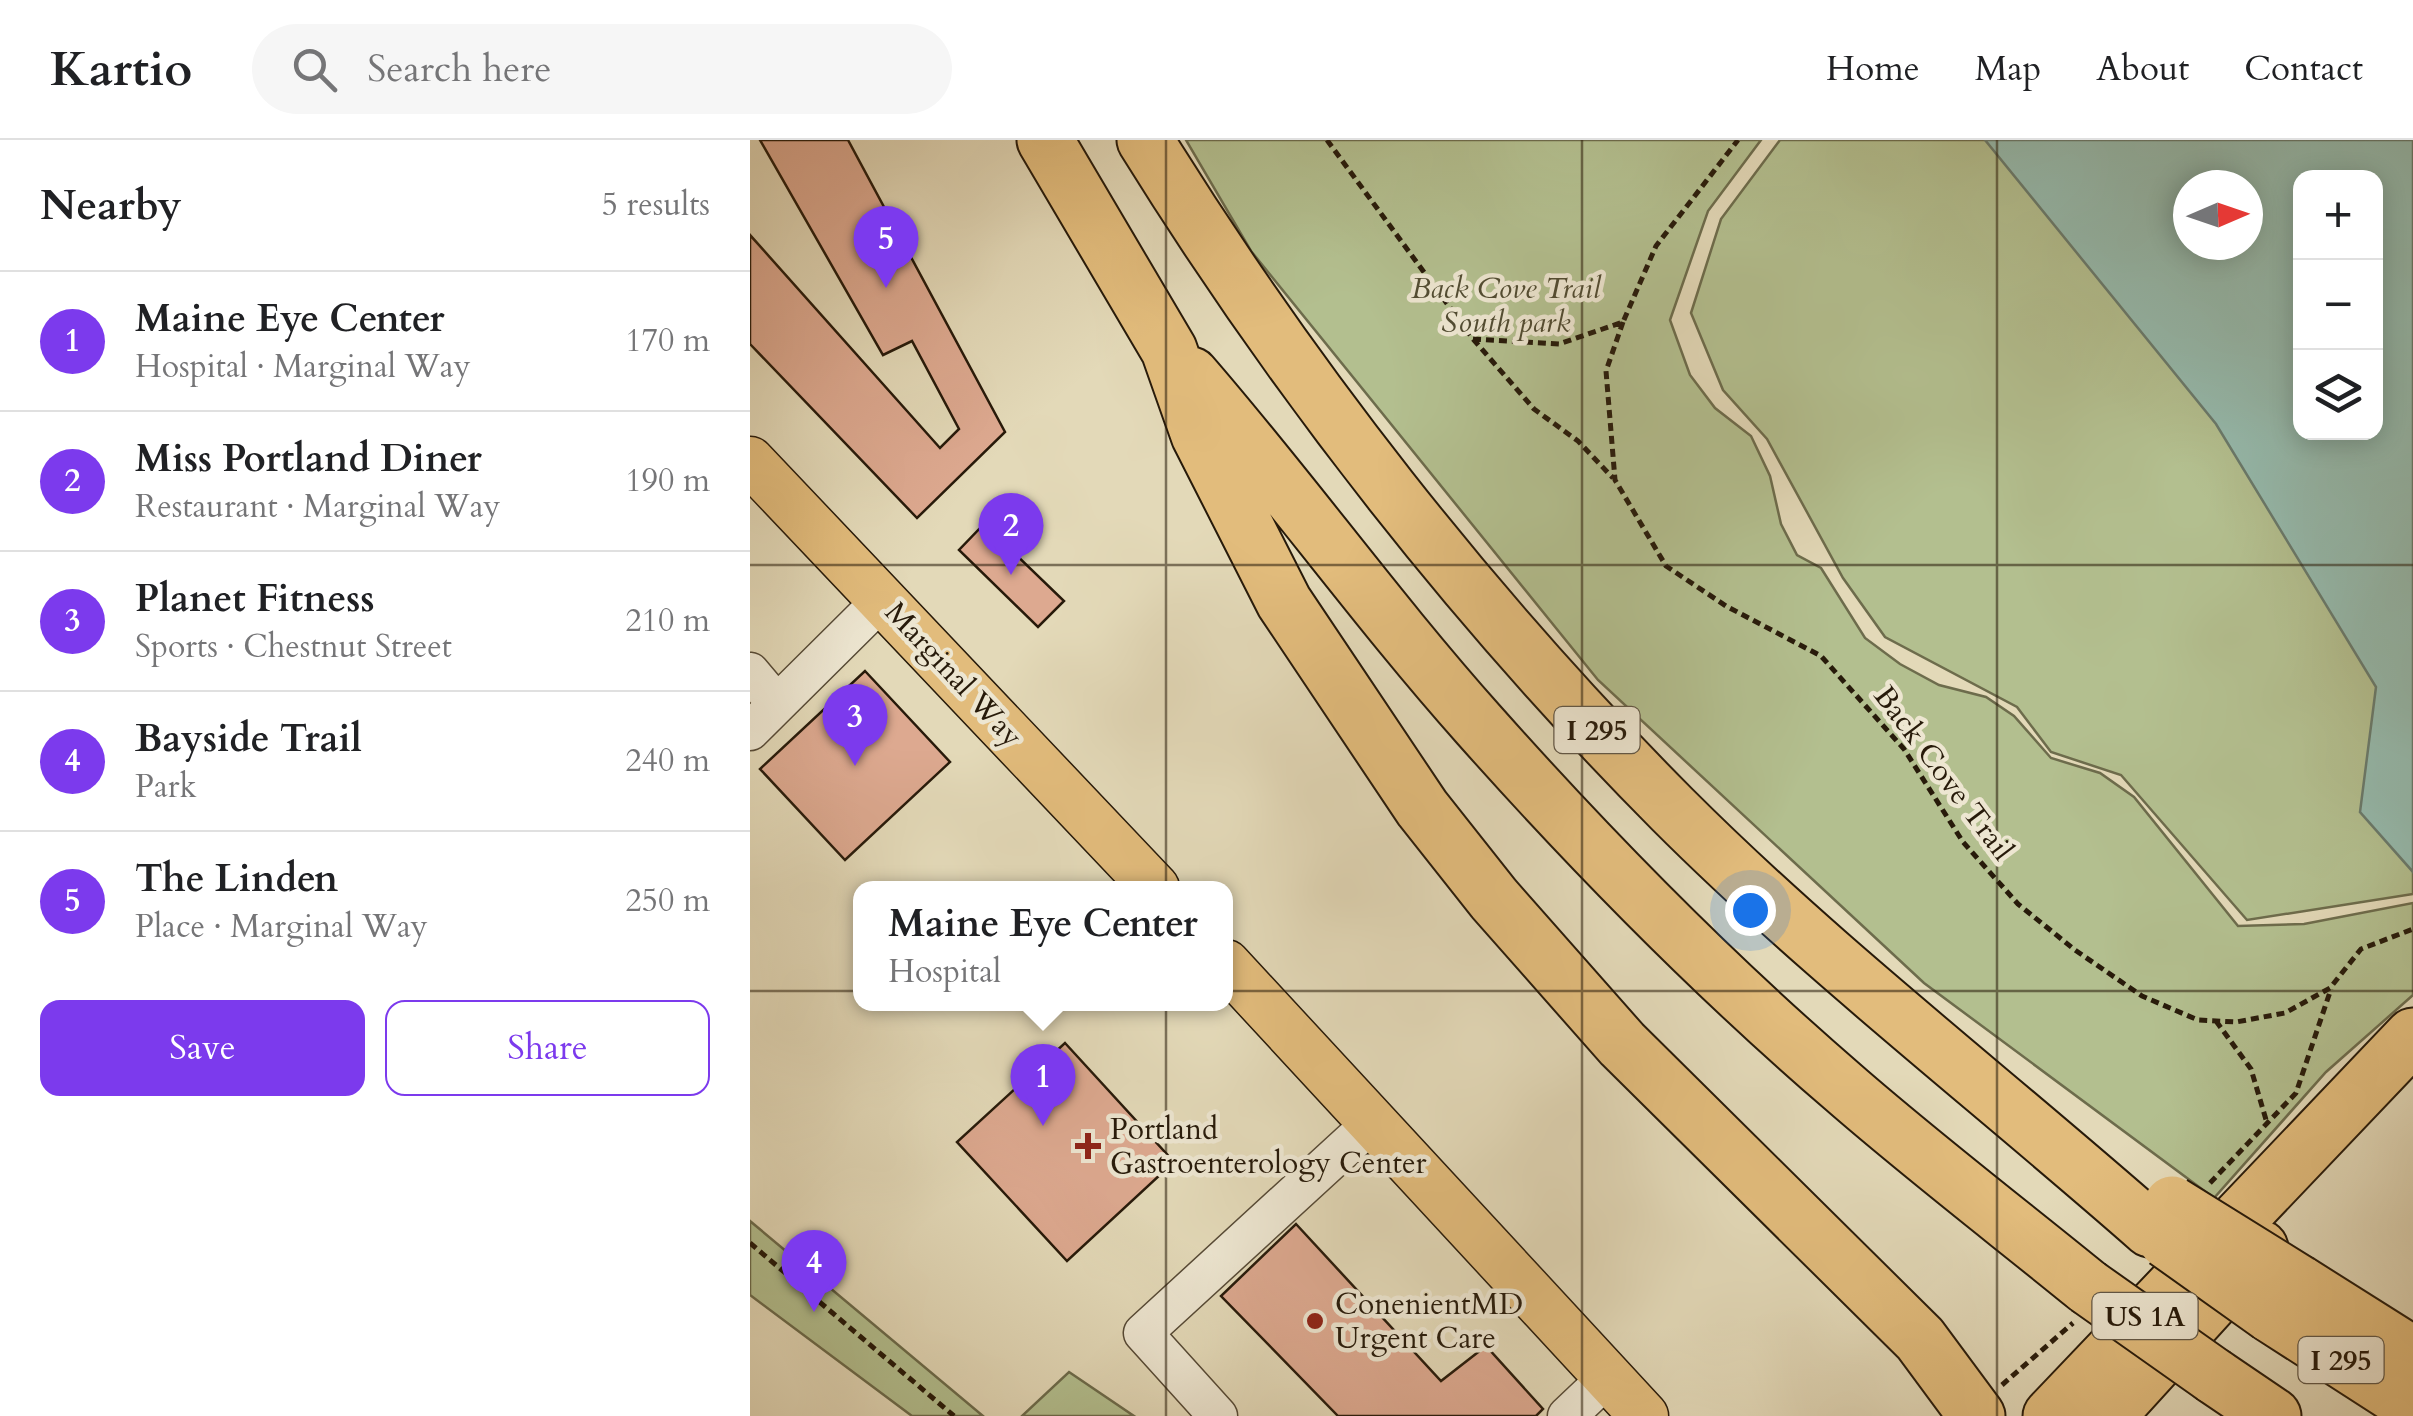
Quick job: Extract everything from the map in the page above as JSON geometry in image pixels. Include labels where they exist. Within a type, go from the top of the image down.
[{"type":"highway","name":"I 295","points":[[1045,140],[1169,350],[1236,427],[1371,600],[1480,726],[1596,850],[1736,990],[1843,1087],[2088,1287],[2274,1416]]},
{"type":"highway","name":"I 295","points":[[1145,140],[1329,410],[1496,618],[1674,812],[1834,957],[1993,1090],[2161,1216],[2285,1299],[2413,1406]]},
{"type":"highway","points":[[1169,350],[1199,435],[1284,602],[1422,808],[1494,899],[1622,1044],[1920,1340],[1977,1416]]},
{"type":"highway","name":"US 1A","points":[[2051,1416],[2413,1036]]},
{"type":"highway","points":[[2107,1416],[2346,1153],[2413,1090]]},
{"type":"highway","points":[[2285,1299],[2413,1355]]},
{"type":"main road","name":"Marginal Way","points":[[750,461],[1148,881]]},
{"type":"main road","points":[[1233,972],[1644,1416]]},
{"type":"street","points":[[750,731],[883,598]]},
{"type":"street","points":[[750,672],[777,704]]},
{"type":"street","points":[[1218,1416],[1143,1334],[1373,1122]]},
{"type":"street","points":[[1567,1416],[1606,1379]]},
{"type":"path","points":[[1327,140],[1473,339],[1534,409],[1578,441],[1615,480]]},
{"type":"path","name":"Back Cove Trail","points":[[1738,140],[1656,246],[1606,371],[1615,480],[1666,566],[1726,606],[1822,656],[1904,749],[1962,842],[2018,904],[2142,996],[2198,1020],[2285,1012],[2330,988],[2360,950],[2413,928]]},
{"type":"path","points":[[1473,339],[1558,344],[1623,322]]},
{"type":"path","points":[[2216,1021],[2250,1069],[2267,1123]]},
{"type":"path","points":[[750,1243],[954,1416]]},
{"type":"green space","name":"Back Cove Trail South park","points":[[1186,140],[1761,140],[1708,211],[1670,320],[1690,375],[1715,408],[1751,436],[1770,476],[1781,524],[1797,555],[1821,568],[1865,638],[1900,664],[1939,685],[1986,697],[2014,716],[2051,758],[2100,773],[2134,797],[2238,926],[2304,924],[2413,903],[2413,995],[2326,1072],[2214,1198],[1924,983],[1598,680],[1251,251]]},
{"type":"green space","points":[[1780,140],[2413,140],[2413,894],[2247,920],[2121,775],[2051,752],[2017,707],[1885,637],[1843,578],[1767,439],[1723,390],[1691,313],[1721,219]]},
{"type":"green space","points":[[750,1221],[983,1416],[912,1416],[750,1295]]},
{"type":"green space","points":[[1069,1372],[1134,1416],[1022,1416]]},
{"type":"water","points":[[1985,140],[2413,140],[2413,872],[2360,812],[2376,687],[2216,424]]},
{"type":"building","points":[[760,140],[848,140],[1005,432],[917,518],[750,344],[750,235],[940,448],[959,429],[912,341],[883,355]]},
{"type":"building","points":[[984,524],[1064,601],[1038,627],[959,550]]},
{"type":"building","points":[[865,671],[950,762],[845,860],[760,769]]},
{"type":"building","points":[[1065,1043],[1174,1162],[1067,1261],[957,1142]]},
{"type":"building","name":"ConenientMD Urgent Care","points":[[1296,1224],[1441,1381],[1486,1346],[1543,1409],[1536,1416],[1338,1416],[1221,1296]]},
{"type":"place","name":"The Linden","points":[[886,288]]},
{"type":"place","name":"Miss Portland Diner","points":[[1011,575]]},
{"type":"place","name":"Planet Fitness","points":[[855,766]]},
{"type":"place","name":"Maine Eye Center","points":[[1043,1126]]},
{"type":"place","name":"Portland Gastroenterology Center","points":[[1088,1146]]},
{"type":"place","name":"Bayside Trail","points":[[814,1312]]},
{"type":"place","name":"ConenientMD Urgent Care","points":[[1315,1321]]}]
